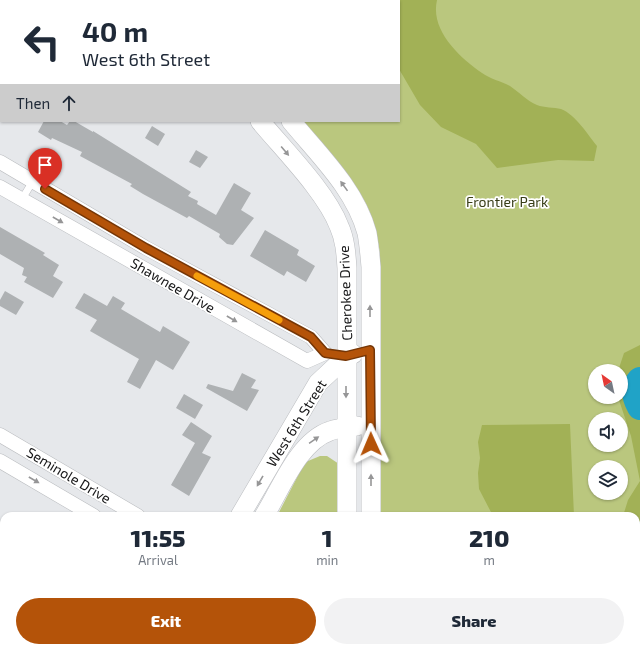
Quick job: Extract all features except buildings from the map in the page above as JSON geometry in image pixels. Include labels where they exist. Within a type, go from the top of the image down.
[{"type":"main road","name":"Cherokee Drive","points":[[261,122],[326,202],[339,226],[343,239],[347,268],[346,428],[348,512]]},
{"type":"main road","name":"Cherokee Drive","points":[[291,122],[346,188],[361,217],[369,249],[371,512]]},
{"type":"main road","name":"West 6th Street","points":[[242,512],[318,383],[346,356],[370,350]]},
{"type":"main road","name":"West 6th Street","points":[[266,512],[300,455],[308,445],[330,431],[370,424]]},
{"type":"street","name":"Shawnee Drive","points":[[0,162],[146,248],[311,337],[325,353],[307,362],[0,187]]},
{"type":"street","points":[[325,353],[346,356]]},
{"type":"street","name":"Seminole Drive","points":[[0,435],[131,512]]},
{"type":"street","name":"Seminole Drive","points":[[0,461],[87,512]]},
{"type":"lane","points":[[22,199],[33,181]]},
{"type":"green space","name":"Frontier Park","points":[[400,0],[640,0],[640,512],[380,512],[380,254],[378,239],[371,215],[350,177],[304,122],[400,122]]},
{"type":"green space","points":[[400,0],[437,0],[436,11],[438,22],[448,42],[456,51],[482,73],[510,86],[533,103],[543,107],[561,109],[572,116],[597,146],[594,161],[558,160],[497,168],[476,144],[441,127],[420,105],[400,71]]},
{"type":"green space","points":[[640,345],[640,481],[628,427],[628,412],[623,412],[620,404],[628,404],[628,364],[620,364],[624,353]]},
{"type":"green space","points":[[570,424],[574,512],[491,512],[479,489],[478,473],[480,458],[478,442],[482,425]]},
{"type":"green space","points":[[320,456],[327,456],[339,464],[343,512],[279,512],[304,464]]},
{"type":"green space","points":[[640,481],[640,512],[624,512],[628,500]]},
{"type":"waterway","points":[[640,380],[637,383],[635,390],[640,407]]},
{"type":"slow traffic","points":[[197,276],[279,320]]},
{"type":"route","points":[[45,189],[146,248],[311,337],[325,353],[346,356],[370,350],[371,444]]}]
